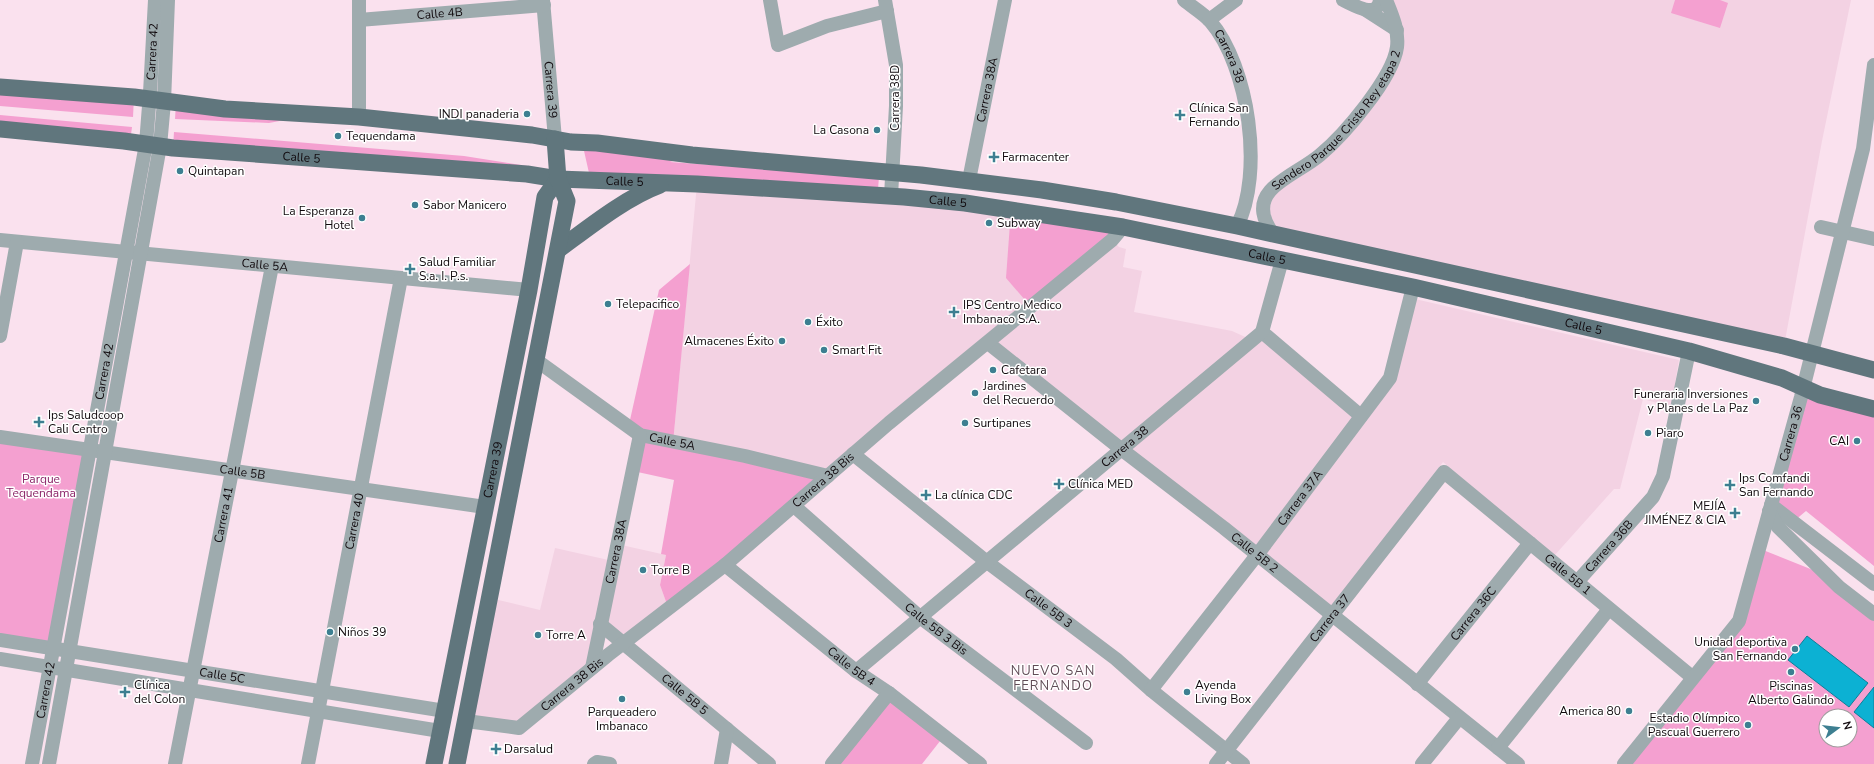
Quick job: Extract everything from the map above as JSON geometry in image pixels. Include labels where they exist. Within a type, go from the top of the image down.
[{"type":"main road","name":"Calle 5","points":[[0,87],[157,100],[225,109],[359,117],[532,135],[692,155],[969,180],[1109,201],[1237,226],[1812,353],[1874,370]]},
{"type":"main road","name":"Calle 5","points":[[0,129],[153,145],[527,174],[558,179],[664,183],[892,196],[965,203],[1122,227],[1413,288],[1689,351],[1782,378],[1820,395],[1874,409]]},
{"type":"main road","name":"Carrera 39","points":[[457,764],[567,201],[558,179],[555,139]]},
{"type":"main road","name":"Carrera 39","points":[[434,764],[529,290],[545,197],[558,179]]},
{"type":"main road","points":[[558,250],[645,190],[664,183]]},
{"type":"street","name":"Carrera 42","points":[[155,0],[157,100]]},
{"type":"street","name":"Carrera 42","points":[[49,764],[141,253],[168,0]]},
{"type":"street","points":[[359,0],[359,117]]},
{"type":"street","points":[[770,0],[778,45],[827,26],[886,6]]},
{"type":"street","name":"Carrera 38A","points":[[969,180],[1005,0]]},
{"type":"street","name":"Carrera 38","points":[[1184,0],[1209,20],[1231,56],[1242,84],[1248,117],[1250,175],[1249,188],[1243,213],[1237,226]]},
{"type":"street","points":[[1209,20],[1236,0]]},
{"type":"street","points":[[1343,0],[1366,10],[1397,30]]},
{"type":"street","points":[[1366,10],[1375,9],[1382,1]]},
{"type":"street","name":"Sendero Parque Cristo Rey etapa 2","points":[[1274,235],[1265,222],[1263,209],[1270,192],[1278,183],[1320,155],[1336,139],[1370,99],[1392,64],[1397,46],[1397,30],[1382,1]]},
{"type":"street","name":"Calle 4B","points":[[360,20],[544,2]]},
{"type":"street","name":"Carrera 39","points":[[544,2],[555,139]]},
{"type":"street","name":"Carrera 38D","points":[[886,6],[896,64],[896,106],[892,196]]},
{"type":"street","name":"Carrera 36","points":[[1624,764],[1739,621],[1804,387],[1842,232],[1868,151],[1874,65]]},
{"type":"street","name":"Carrera 42","points":[[32,764],[126,252],[153,145]]},
{"type":"street","points":[[1250,175],[1255,181],[1262,185],[1270,187],[1278,183]]},
{"type":"street","name":"Carrera 38 Bis","points":[[466,721],[519,728],[622,644],[725,565],[853,454],[1112,240],[1122,227]]},
{"type":"street","points":[[1821,227],[1874,239]]},
{"type":"street","name":"Calle 5A","points":[[0,240],[529,290]]},
{"type":"street","points":[[0,336],[17,242]]},
{"type":"street","points":[[1282,260],[1262,332],[1361,416]]},
{"type":"street","name":"Carrera 41","points":[[175,764],[272,266]]},
{"type":"street","name":"Carrera 40","points":[[308,764],[401,278]]},
{"type":"street","name":"Carrera 37A","points":[[1151,690],[1257,555],[1390,378],[1413,288]]},
{"type":"street","name":"Carrera 38","points":[[856,671],[921,618],[1120,449],[1262,332]]},
{"type":"street","name":"Calle 5B 2","points":[[988,343],[1120,449],[1257,555],[1331,616],[1518,764]]},
{"type":"street","name":"Carrera 36B","points":[[1577,582],[1653,498],[1663,476],[1689,351]]},
{"type":"street","name":"Calle 5A","points":[[536,360],[640,434],[673,443],[745,456],[828,476]]},
{"type":"street","name":"Carrera 38A","points":[[592,668],[640,434]]},
{"type":"street","name":"Calle 5B","points":[[0,437],[485,507]]},
{"type":"street","name":"Calle 5B 3","points":[[853,454],[987,562],[1116,659],[1151,690],[1226,752],[1243,764]]},
{"type":"street","name":"Calle 5B 1","points":[[1444,472],[1692,678]]},
{"type":"street","name":"Carrera 37","points":[[1216,764],[1444,472]]},
{"type":"street","name":"Calle 5B 3 Bis","points":[[794,506],[921,618],[1086,743]]},
{"type":"street","points":[[1770,508],[1852,566],[1874,584]]},
{"type":"street","points":[[1770,508],[1778,527],[1839,587],[1874,614]]},
{"type":"street","name":"Carrera 36C","points":[[1416,684],[1530,543]]},
{"type":"street","name":"Calle 5B 4","points":[[725,565],[856,671],[889,693],[980,764]]},
{"type":"street","points":[[1828,576],[1836,568],[1852,566]]},
{"type":"street","points":[[1498,748],[1609,609]]},
{"type":"street","name":"Calle 5B 5","points":[[600,624],[622,644],[769,764]]},
{"type":"street","name":"Calle 5C","points":[[0,640],[445,711]]},
{"type":"street","name":"Calle 5C","points":[[0,659],[440,731]]},
{"type":"street","points":[[832,764],[889,693]]},
{"type":"street","points":[[1422,764],[1459,718]]},
{"type":"street","points":[[721,764],[727,729]]},
{"type":"street","points":[[594,764],[597,762],[610,764]]},
{"type":"shaded area","points":[[1386,0],[1851,0],[1822,141],[1784,346],[1267,226],[1270,192],[1320,155],[1395,56]]},
{"type":"shaded area","points":[[697,184],[965,203],[1112,240],[1119,247],[1126,249],[1123,267],[1142,271],[1134,312],[1232,331],[1252,340],[1262,332],[1361,416],[1257,555],[988,343],[828,476],[673,443]]},
{"type":"shaded area","points":[[1415,299],[1679,360],[1671,407],[1643,399],[1620,489],[1614,489],[1554,556],[1443,462],[1330,608],[1264,553],[1366,421]]},
{"type":"shaded area","points":[[617,544],[666,555],[660,585],[669,610],[622,644],[600,624],[592,668],[519,728],[466,721],[490,598],[540,610],[555,548],[613,561]]},
{"type":"green space","points":[[1675,0],[1720,0],[1728,3],[1720,28],[1671,13]]},
{"type":"green space","points":[[0,87],[134,97],[133,117],[0,106]]},
{"type":"green space","points":[[176,103],[316,114],[269,123],[175,119]]},
{"type":"green space","points":[[0,115],[132,127],[130,142],[0,129]]},
{"type":"green space","points":[[174,132],[464,156],[528,166],[173,148]]},
{"type":"green space","points":[[582,142],[692,155],[670,162],[879,177],[878,189],[589,173]]},
{"type":"green space","points":[[1011,210],[1123,227],[1031,307],[1006,278]]},
{"type":"green space","points":[[690,264],[673,443],[820,474],[669,610],[660,585],[666,555],[661,554],[674,480],[633,471],[640,435],[630,420],[659,290]]},
{"type":"green space","points":[[1801,397],[1874,409],[1874,566],[1806,511],[1794,521],[1771,505]]},
{"type":"green space","name":"Parque Tequendama","points":[[0,437],[90,450],[53,648],[0,640]]},
{"type":"green space","name":"Unidad deportiva San Fernando","points":[[1758,548],[1828,576],[1874,614],[1874,764],[1624,764],[1739,621]]},
{"type":"green space","points":[[889,693],[944,736],[922,764],[832,764]]},
{"type":"water","points":[[1807,636],[1868,683],[1849,707],[1788,660]]},
{"type":"water","points":[[1874,687],[1874,728],[1858,715],[1857,708]]},
{"type":"place","name":"INDI panaderia","points":[[527,114]]},
{"type":"place","name":"Clínica San Fernando","points":[[1180,115]]},
{"type":"place","name":"La Casona","points":[[877,130]]},
{"type":"place","name":"Tequendama","points":[[338,136]]},
{"type":"place","name":"Farmacenter","points":[[994,157]]},
{"type":"place","name":"Quintapan","points":[[180,171]]},
{"type":"place","name":"Sabor Manicero","points":[[415,205]]},
{"type":"place","name":"La Esperanza Hotel","points":[[362,218]]},
{"type":"place","name":"Subway","points":[[989,223]]},
{"type":"place","name":"Salud Familiar S.a. I. P.s.","points":[[410,269]]},
{"type":"place","name":"Telepacifico","points":[[608,304]]},
{"type":"place","name":"IPS Centro Medico Imbanaco S.A.","points":[[954,312]]},
{"type":"place","name":"Éxito","points":[[808,322]]},
{"type":"place","name":"Almacenes Éxito","points":[[782,341]]},
{"type":"place","name":"Smart Fit","points":[[824,350]]},
{"type":"place","name":"Cafetara","points":[[993,370]]},
{"type":"place","name":"Jardines del Recuerdo","points":[[975,393]]},
{"type":"place","name":"Funeraria Inversiones y Planes de La Paz","points":[[1756,401]]},
{"type":"place","name":"Ips Saludcoop Cali Centro","points":[[39,422]]},
{"type":"place","name":"Surtipanes","points":[[965,423]]},
{"type":"place","name":"Piaro","points":[[1648,433]]},
{"type":"place","name":"CAI","points":[[1857,441]]},
{"type":"place","name":"Clínica MED","points":[[1059,484]]},
{"type":"place","name":"Ips Comfandi San Fernando","points":[[1730,485]]},
{"type":"place","name":"La clínica CDC","points":[[926,495]]},
{"type":"place","name":"MEJÍA JIMÉNEZ & CIA","points":[[1735,513]]},
{"type":"place","name":"Torre B","points":[[643,570]]},
{"type":"place","name":"Niños 39","points":[[330,632]]},
{"type":"place","name":"Torre A","points":[[538,635]]},
{"type":"place","name":"Unidad deportiva San Fernando","points":[[1795,649]]},
{"type":"place","name":"Piscinas Alberto Galindo","points":[[1791,672]]},
{"type":"place","name":"Clínica del Colon","points":[[125,692]]},
{"type":"place","name":"Ayenda Living Box","points":[[1187,692]]},
{"type":"place","name":"Parqueadero Imbanaco","points":[[622,699]]},
{"type":"place","name":"America 80","points":[[1629,711]]},
{"type":"place","name":"Estadio Olímpico Pascual Guerrero","points":[[1748,725]]},
{"type":"place","name":"Darsalud","points":[[496,749]]},
{"type":"district","name":"NUEVO SAN FERNANDO","points":[[1053,678]]}]
